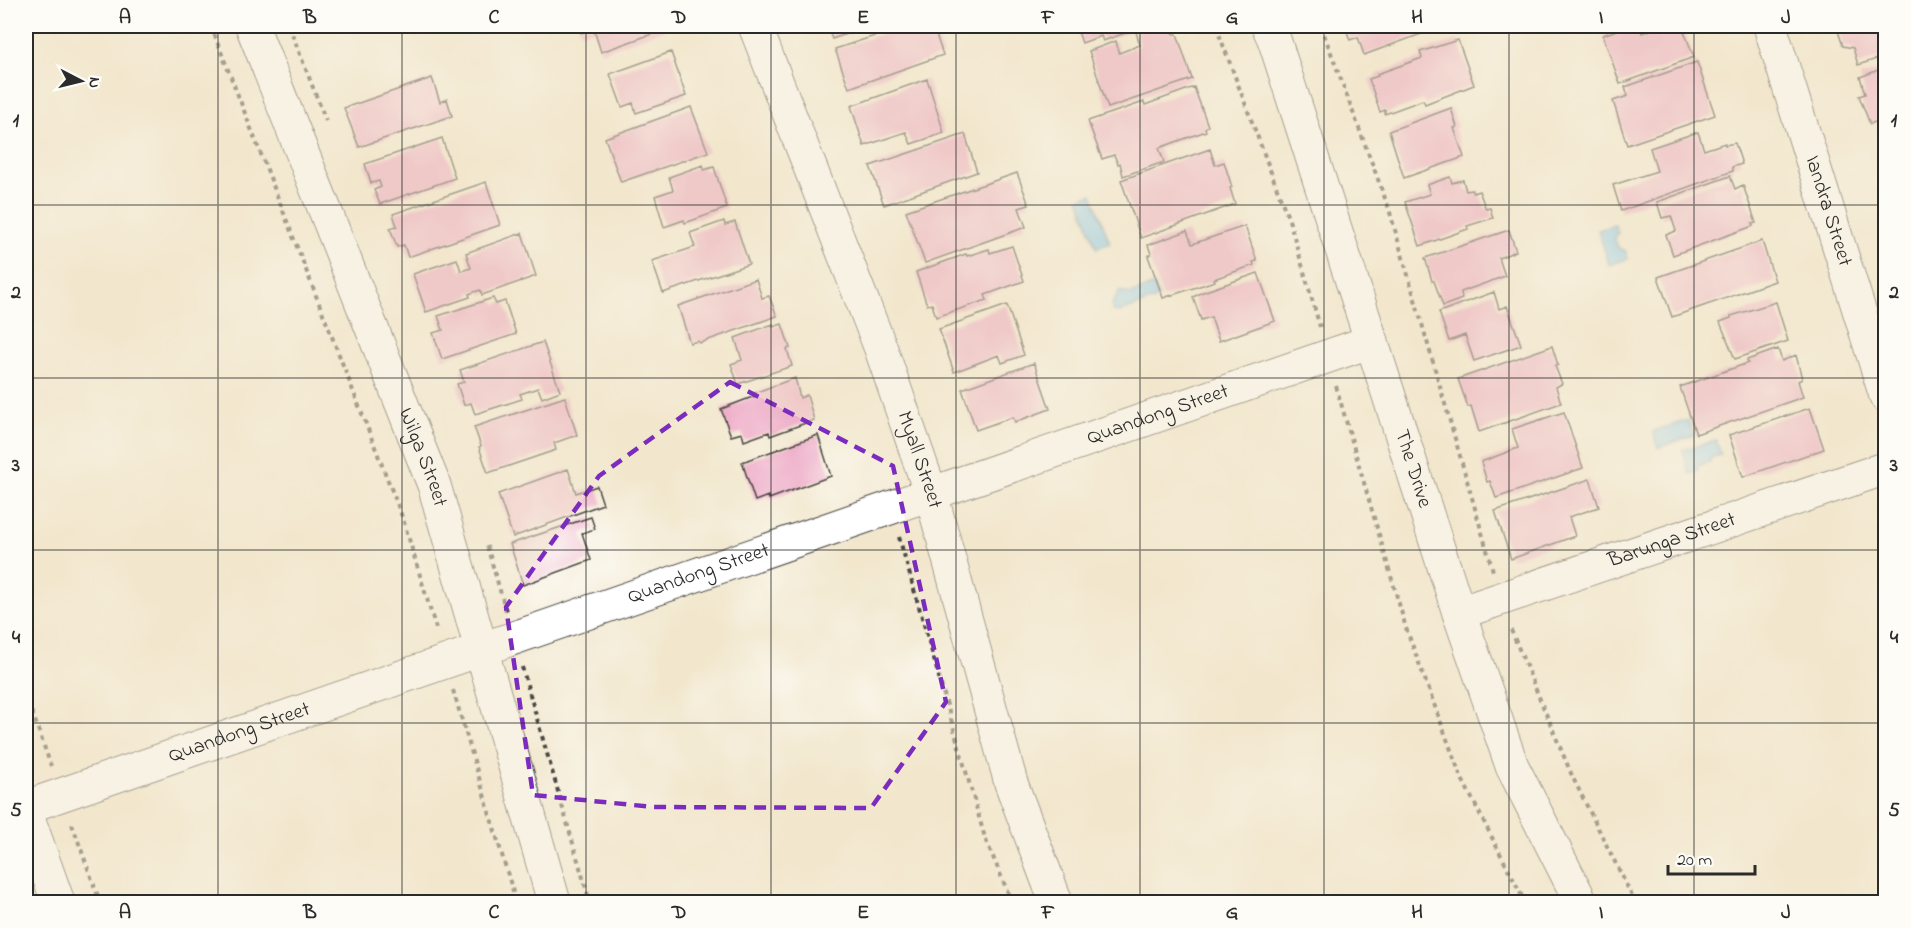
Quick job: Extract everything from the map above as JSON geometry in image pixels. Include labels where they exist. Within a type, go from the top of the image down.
[{"type":"street","name":"Wilga Street","points":[[252,26],[434,484],[554,903]]},
{"type":"street","name":"Myall Street","points":[[755,26],[881,349],[931,494],[1011,783],[1056,903]]},
{"type":"street","name":"The Drive","points":[[1268,26],[1459,613],[1512,766],[1581,903]]},
{"type":"street","name":"Iandra Street","points":[[1770,26],[1886,396]]},
{"type":"street","name":"Quandong Street","points":[[26,807],[1372,341]]},
{"type":"street","name":"Barunga Street","points":[[1459,613],[1886,468]]},
{"type":"street","points":[[26,812],[58,903]]},
{"type":"path","points":[[211,26],[403,519],[438,636]]},
{"type":"path","points":[[1216,26],[1290,223],[1320,328]]},
{"type":"path","points":[[1321,26],[1389,209],[1496,581]]},
{"type":"path","points":[[1336,386],[1406,628],[1461,777],[1525,903]]},
{"type":"path","points":[[897,530],[985,838],[1012,903]]},
{"type":"path","points":[[1511,630],[1573,778],[1635,903]]},
{"type":"path","points":[[522,666],[590,903]]},
{"type":"path","points":[[450,679],[516,903]]},
{"type":"highlighted area","points":[[730,382],[893,466],[946,702],[871,808],[653,807],[533,795],[506,607],[599,476]]},
{"type":"water","points":[[1092,194],[1110,243],[1096,248],[1079,198]]},
{"type":"water","points":[[1615,225],[1618,233],[1615,238],[1618,248],[1625,250],[1628,259],[1609,265],[1598,230]]},
{"type":"water","points":[[1154,285],[1159,298],[1121,312],[1115,312],[1112,309],[1119,291],[1130,294]]},
{"type":"water","points":[[1688,420],[1694,435],[1658,448],[1653,431]]},
{"type":"water","points":[[1716,440],[1721,455],[1710,458],[1710,462],[1697,466],[1698,471],[1689,474],[1682,450]]},
{"type":"building","points":[[578,26],[664,26],[666,29],[601,52],[594,30],[581,33]]},
{"type":"building","points":[[827,26],[869,26],[832,39]]},
{"type":"building","points":[[905,26],[933,26],[943,55],[849,88],[835,49]]},
{"type":"building","points":[[1076,26],[1145,26],[1103,41],[1101,36],[1082,43]]},
{"type":"building","points":[[1155,26],[1171,26],[1174,34],[1177,34],[1192,79],[1108,108],[1089,51],[1116,41],[1119,53],[1140,45],[1136,32]]},
{"type":"building","points":[[1345,26],[1443,26],[1364,55],[1358,37],[1350,40]]},
{"type":"building","points":[[1628,26],[1640,26],[1642,33],[1661,26],[1666,28],[1682,26],[1694,57],[1620,84],[1603,35]]},
{"type":"building","points":[[1841,26],[1886,26],[1886,56],[1858,65],[1853,48],[1843,46],[1838,31]]},
{"type":"building","points":[[1458,40],[1474,85],[1425,104],[1423,100],[1385,114],[1385,110],[1380,112],[1369,79],[1422,58],[1420,52]]},
{"type":"building","points":[[671,52],[686,96],[636,113],[633,103],[622,107],[610,74]]},
{"type":"building","points":[[1697,62],[1715,115],[1627,145],[1613,101],[1628,96],[1625,87]]},
{"type":"building","points":[[1886,67],[1886,118],[1870,124],[1859,96],[1865,94],[1860,77]]},
{"type":"building","points":[[432,78],[440,102],[447,99],[452,116],[359,147],[344,108]]},
{"type":"building","points":[[927,79],[944,133],[911,144],[906,132],[864,146],[851,106]]},
{"type":"building","points":[[1194,87],[1208,126],[1205,128],[1206,131],[1159,148],[1164,162],[1123,176],[1120,163],[1118,164],[1114,155],[1102,159],[1088,121],[1144,102],[1145,105]]},
{"type":"building","points":[[691,107],[708,152],[621,182],[605,138]]},
{"type":"building","points":[[1451,108],[1457,127],[1454,128],[1464,157],[1404,178],[1389,131]]},
{"type":"building","points":[[1698,132],[1704,150],[1725,143],[1725,145],[1735,143],[1742,164],[1732,167],[1733,171],[1621,211],[1613,185],[1657,171],[1650,148]]},
{"type":"building","points":[[965,134],[977,172],[884,205],[870,166]]},
{"type":"building","points":[[1886,137],[1886,165],[1885,165],[1877,140]]},
{"type":"building","points":[[442,138],[455,178],[380,204],[374,190],[381,187],[379,181],[371,183],[365,164]]},
{"type":"building","points":[[1210,149],[1215,165],[1224,162],[1235,204],[1141,238],[1121,180]]},
{"type":"building","points":[[703,165],[704,170],[714,167],[727,208],[685,223],[684,220],[664,227],[655,196],[673,190],[669,177]]},
{"type":"building","points":[[1017,173],[1029,205],[1019,208],[1026,227],[925,263],[906,211]]},
{"type":"building","points":[[1730,176],[1735,189],[1743,185],[1756,223],[1673,255],[1666,235],[1676,231],[1671,216],[1662,218],[1657,202]]},
{"type":"building","points":[[1450,177],[1452,183],[1463,180],[1466,191],[1472,190],[1473,193],[1479,191],[1486,209],[1490,208],[1493,218],[1467,226],[1468,229],[1420,246],[1405,202],[1430,194],[1427,185]]},
{"type":"building","points":[[486,182],[500,225],[408,257],[404,245],[397,247],[390,228],[397,226],[393,214]]},
{"type":"building","points":[[724,221],[725,225],[735,222],[749,264],[663,293],[652,261],[695,247],[690,233]]},
{"type":"building","points":[[1245,226],[1257,261],[1253,262],[1254,265],[1163,298],[1148,256],[1151,254],[1148,245],[1187,231],[1192,244]]},
{"type":"building","points":[[1509,230],[1516,251],[1499,258],[1505,276],[1461,292],[1462,299],[1443,306],[1425,258]]},
{"type":"building","points":[[522,233],[536,276],[482,295],[480,290],[469,294],[470,297],[426,312],[413,274],[457,259],[461,271],[471,268],[466,253]]},
{"type":"building","points":[[1762,241],[1775,281],[1672,317],[1658,277]]},
{"type":"building","points":[[1012,246],[1024,281],[985,295],[987,300],[936,317],[932,304],[927,305],[916,272],[966,254],[967,256],[989,249],[990,253]]},
{"type":"building","points":[[1258,273],[1275,321],[1219,341],[1211,317],[1201,320],[1193,297]]},
{"type":"building","points":[[756,279],[762,298],[769,296],[777,316],[700,343],[698,341],[690,343],[678,306]]},
{"type":"building","points":[[1494,292],[1499,309],[1507,306],[1521,345],[1474,361],[1465,335],[1449,341],[1439,312]]},
{"type":"building","points":[[493,298],[496,304],[505,301],[516,334],[442,359],[433,333],[443,330],[438,316]]},
{"type":"building","points":[[1776,302],[1788,341],[1735,359],[1720,322],[1731,316]]},
{"type":"building","points":[[1007,305],[1024,355],[1002,363],[999,355],[954,372],[939,329]]},
{"type":"building","points":[[773,324],[773,327],[782,324],[790,348],[787,349],[792,366],[738,384],[731,364],[742,360],[735,338]]},
{"type":"building","points":[[543,342],[560,391],[542,398],[538,388],[520,394],[522,399],[475,414],[471,403],[464,405],[457,384],[464,382],[460,370]]},
{"type":"building","points":[[1552,346],[1558,365],[1555,366],[1562,384],[1556,387],[1561,403],[1479,432],[1471,406],[1468,407],[1458,379]]},
{"type":"building","points":[[1778,349],[1782,361],[1796,355],[1802,379],[1798,381],[1803,397],[1696,434],[1680,387],[1748,363],[1747,360]]},
{"type":"building","points":[[1034,363],[1050,409],[1015,422],[1013,417],[976,430],[962,389]]},
{"type":"building","points":[[795,378],[800,398],[807,395],[814,420],[770,436],[769,432],[744,441],[742,433],[731,436],[721,409],[755,396],[754,393]]},
{"type":"building","points":[[565,397],[577,435],[554,443],[556,450],[488,473],[474,427]]},
{"type":"building","points":[[1810,408],[1824,449],[1743,477],[1729,435]]},
{"type":"building","points":[[1564,412],[1583,468],[1496,498],[1490,481],[1487,482],[1481,462],[1518,448],[1512,429]]},
{"type":"building","points":[[818,435],[831,476],[769,499],[768,496],[755,501],[742,462]]},
{"type":"building","points":[[568,469],[576,493],[597,486],[603,504],[513,537],[498,494]]},
{"type":"building","points":[[1590,479],[1599,507],[1569,517],[1575,536],[1511,559],[1495,511]]},
{"type":"building","points":[[591,517],[595,529],[582,533],[591,560],[523,585],[510,544]]}]
